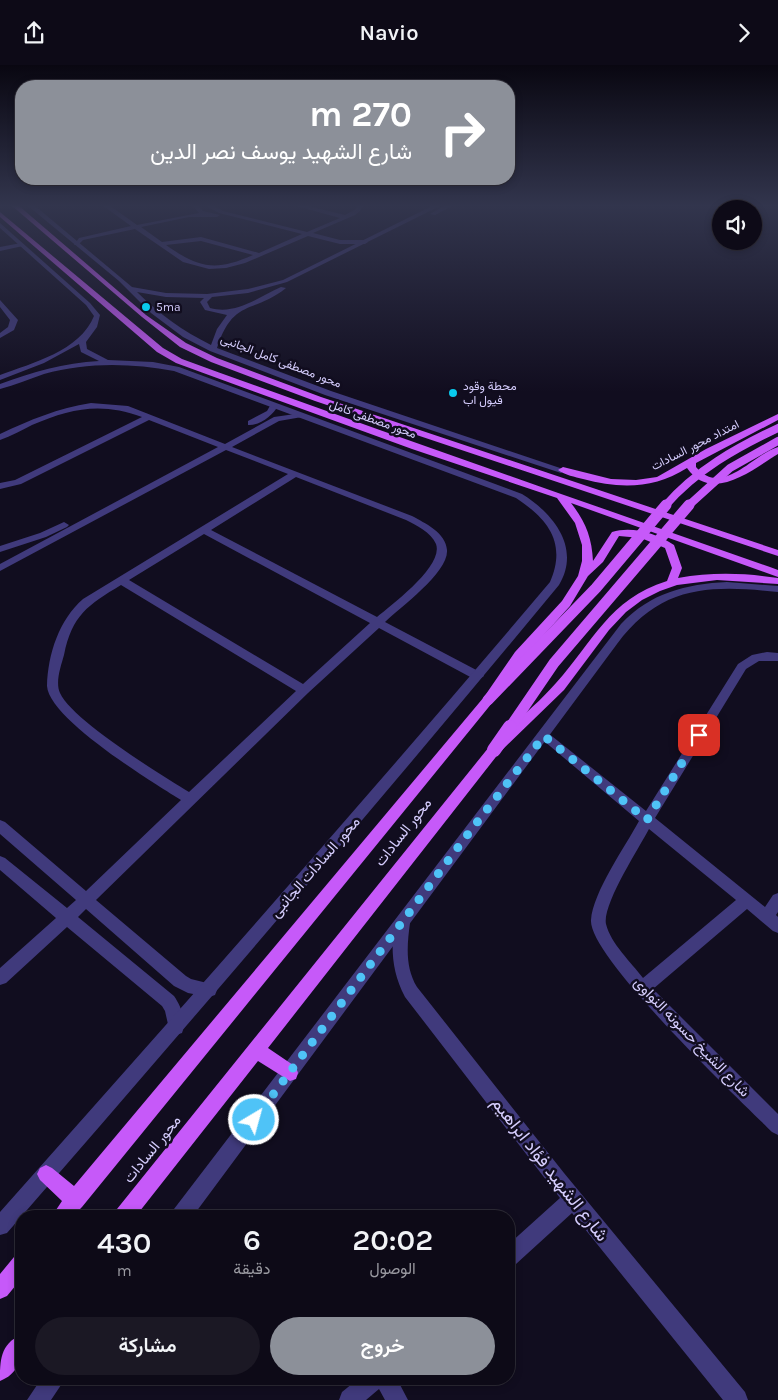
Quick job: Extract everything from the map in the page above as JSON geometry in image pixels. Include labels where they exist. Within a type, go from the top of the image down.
[{"type":"main road","name":"محور مصطفى كامل","points":[[64,267],[160,351],[179,361],[331,417],[778,574]]},
{"type":"main road","name":"محور مصطفى كامل","points":[[86,267],[180,343],[194,351],[318,399],[460,445],[557,473],[778,553]]},
{"type":"main road","points":[[113,291],[128,287]]},
{"type":"main road","points":[[94,309],[102,300]]},
{"type":"main road","points":[[160,351],[180,343]]},
{"type":"main road","points":[[179,361],[185,354],[194,351]]},
{"type":"main road","points":[[318,399],[328,393]]},
{"type":"main road","points":[[321,423],[331,417]]},
{"type":"main road","name":"امتداد محور السادات","points":[[557,473],[596,480],[634,483],[660,479],[778,417]]},
{"type":"main road","points":[[488,700],[611,572],[676,494],[722,457],[778,428]]},
{"type":"main road","points":[[460,445],[467,439]]},
{"type":"main road","points":[[494,750],[554,663],[693,500],[730,468],[778,441]]},
{"type":"main road","points":[[692,461],[692,467],[698,475],[711,480],[724,481],[778,450]]},
{"type":"main road","name":"محور السادات","points":[[66,1210],[488,700],[512,664],[574,593],[585,574],[588,558],[586,536],[576,516],[560,496]]},
{"type":"main road","points":[[585,574],[599,560],[615,534],[627,532],[670,547],[677,568],[671,584]]},
{"type":"main road","name":"محور السادات","points":[[129,1210],[494,750],[560,686],[621,610],[638,598],[671,584],[721,577],[778,581]]},
{"type":"main road","points":[[256,1050],[290,1073]]},
{"type":"main road","points":[[46,1175],[75,1200]]},
{"type":"main road","points":[[0,1289],[15,1270]]},
{"type":"main road","points":[[0,1371],[15,1352]]},
{"type":"street","points":[[0,378],[62,351],[84,338],[97,324],[98,316],[94,309],[47,267]]},
{"type":"street","name":"محور مصطفى كامل الجانبى","points":[[104,267],[128,287],[144,305],[163,320],[213,349],[252,366],[467,439],[557,473]]},
{"type":"street","points":[[128,287],[162,293],[211,295],[246,292],[271,286],[312,267]]},
{"type":"street","points":[[213,349],[224,322],[234,312],[324,267]]},
{"type":"street","points":[[211,295],[203,302],[207,309],[216,312],[234,312]]},
{"type":"street","points":[[0,302],[14,320],[11,328],[0,336]]},
{"type":"street","points":[[84,338],[82,346],[87,353],[100,359],[143,363],[184,372],[321,423]]},
{"type":"street","points":[[0,387],[26,376],[58,367],[90,362],[117,361]]},
{"type":"street","points":[[0,549],[43,535],[266,415],[272,410],[274,405]]},
{"type":"street","points":[[0,437],[59,411],[80,406],[112,406],[149,417],[416,521],[432,532],[443,551],[437,565],[421,583],[304,689],[85,901],[0,978]]},
{"type":"street","points":[[0,568],[277,419],[299,415]]},
{"type":"street","points":[[0,486],[18,482],[149,417]]},
{"type":"street","name":"محور السادات الجانبى","points":[[0,1226],[209,990],[478,676],[555,583],[562,571],[564,558],[562,546],[556,533],[540,511],[519,497],[321,423]]},
{"type":"street","points":[[189,799],[76,721],[60,703],[53,692],[54,675],[63,634],[69,620],[87,601],[295,474]]},
{"type":"street","points":[[204,530],[377,624],[478,676]]},
{"type":"street","points":[[121,580],[304,689]]},
{"type":"street","points":[[186,1210],[544,736],[624,626],[646,607],[662,598],[701,588],[742,586],[778,589]]},
{"type":"street","name":"شارع الشيخ حسونه النواوى","points":[[778,657],[758,657],[750,660],[742,667],[647,820],[601,903],[598,922],[606,942],[642,989],[778,1126]]},
{"type":"street","points":[[544,736],[772,921],[778,899]]},
{"type":"street","points":[[0,827],[180,981],[188,986],[209,990]]},
{"type":"street","points":[[0,862],[168,1001],[173,1008],[176,1027]]},
{"type":"street","points":[[642,989],[747,900]]},
{"type":"street","name":"شارع الشهيد فؤاد ابراهيم","points":[[402,923],[399,965],[406,985],[573,1199],[737,1400]]},
{"type":"street","points":[[515,1252],[573,1199]]},
{"type":"street","points":[[38,1400],[49,1385]]},
{"type":"street","points":[[350,1400],[367,1385]]},
{"type":"street","points":[[388,1385],[397,1400]]},
{"type":"place","name":"5ma","points":[[146,307]]},
{"type":"place","name":"محطة وقود فيول اب","points":[[453,393]]},
{"type":"route","points":[[254,1120],[468,834],[544,736],[647,820],[699,735]]}]
